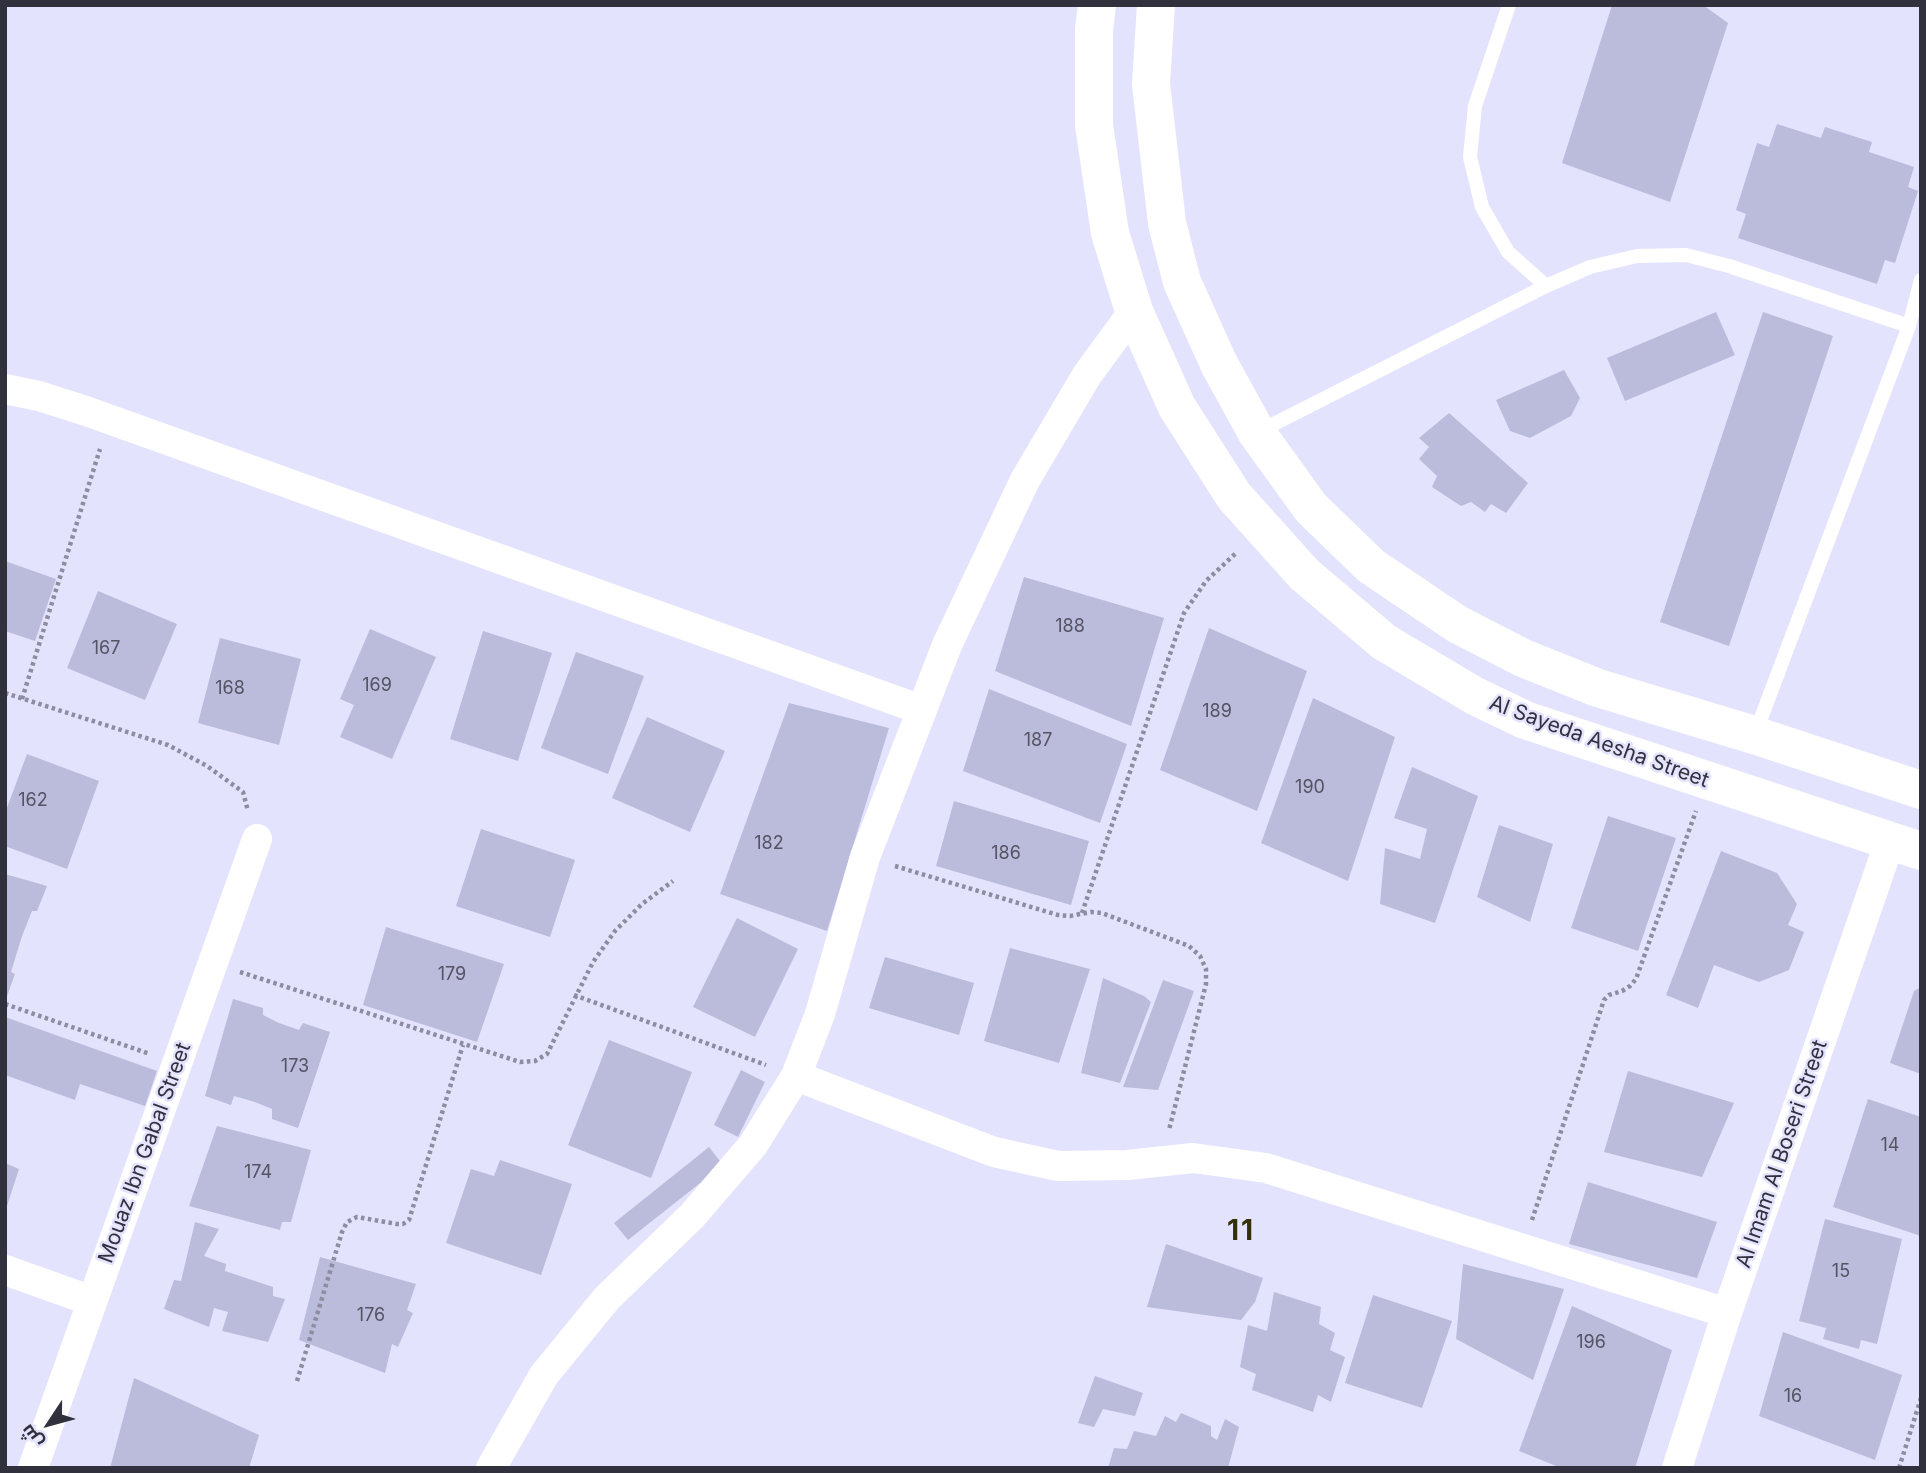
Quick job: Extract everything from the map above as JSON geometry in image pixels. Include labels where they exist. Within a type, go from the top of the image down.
[{"type":"street","name":"Al Sayeda Aesha Street","points":[[1097,5],[1094,30],[1094,125],[1110,233],[1134,311],[1177,407],[1234,496],[1304,574],[1384,642],[1475,696],[1525,720],[1905,846]]},
{"type":"street","points":[[1156,5],[1151,84],[1167,223],[1182,282],[1219,364],[1257,433],[1311,508],[1371,566],[1457,624],[1523,658],[1598,688],[1755,735],[1921,790]]},
{"type":"street","points":[[491,1468],[544,1375],[607,1298],[692,1216],[754,1145],[796,1076],[820,1014],[866,858],[947,645],[1025,480],[1087,375],[1134,311]]},
{"type":"street","points":[[5,389],[63,403],[109,419],[922,710]]},
{"type":"street","points":[[1580,740],[1598,688]]},
{"type":"street","name":"Mouaz Ibn Gabal Street","points":[[33,1468],[257,839]]},
{"type":"street","name":"Al Imam Al Boseri Street","points":[[1677,1468],[1727,1313],[1905,846]]},
{"type":"street","points":[[796,1076],[993,1152],[1058,1166],[1129,1165],[1193,1158],[1265,1168],[1727,1313]]},
{"type":"street","points":[[5,1269],[92,1301]]},
{"type":"lane","points":[[1509,5],[1475,106],[1470,157],[1482,207],[1508,252],[1546,286]]},
{"type":"lane","points":[[1257,433],[1546,286],[1590,267],[1637,256],[1686,255],[1729,266],[1909,326]]},
{"type":"lane","points":[[1755,735],[1909,326],[1921,280]]},
{"type":"path","points":[[22,699],[109,419]]},
{"type":"path","points":[[1081,914],[1184,613],[1206,581],[1234,554],[1267,533]]},
{"type":"path","points":[[5,693],[168,746],[207,766],[243,792],[257,839]]},
{"type":"path","points":[[1522,1248],[1604,1000],[1630,986],[1636,979],[1706,781]]},
{"type":"path","points":[[866,858],[1058,915],[1091,912],[1112,916],[1189,946],[1200,956],[1206,969],[1206,984],[1161,1161]]},
{"type":"path","points":[[212,964],[463,1045],[520,1062],[535,1061],[547,1054],[574,995],[615,931],[642,904],[673,881]]},
{"type":"path","points":[[574,995],[796,1076]]},
{"type":"path","points":[[5,1004],[177,1063]]},
{"type":"path","points":[[298,1381],[347,1222],[357,1217],[397,1224],[409,1220],[463,1045]]},
{"type":"path","points":[[1899,1468],[1918,1416],[1921,1398]]},
{"type":"building","points":[[1612,5],[1703,5],[1728,23],[1670,202],[1562,163]]},
{"type":"building","points":[[1777,124],[1821,138],[1825,127],[1872,142],[1869,152],[1914,167],[1908,187],[1918,191],[1895,263],[1885,260],[1877,284],[1738,238],[1746,214],[1736,210],[1757,143],[1769,147]]},
{"type":"building","points":[[1716,312],[1735,355],[1625,401],[1607,358]]},
{"type":"building","points":[[1763,312],[1833,336],[1729,646],[1660,622]]},
{"type":"building","points":[[1564,370],[1580,398],[1571,416],[1530,438],[1510,431],[1496,400]]},
{"type":"building","points":[[1449,413],[1528,483],[1506,513],[1491,504],[1485,512],[1471,502],[1461,506],[1432,487],[1437,476],[1419,459],[1429,447],[1419,438]]},
{"type":"building","points":[[5,561],[56,579],[35,641],[5,631]]},
{"type":"building","points":[[1024,577],[1164,618],[1131,726],[995,671]]},
{"type":"building","points":[[98,591],[177,624],[145,700],[67,668]]},
{"type":"building","points":[[1209,628],[1307,671],[1257,811],[1160,770]]},
{"type":"building","points":[[370,629],[436,657],[392,759],[340,737],[354,705],[340,699]]},
{"type":"building","points":[[483,631],[552,653],[518,761],[450,739]]},
{"type":"building","points":[[220,638],[301,659],[279,745],[198,723]]},
{"type":"building","points":[[576,652],[644,676],[608,774],[541,748]]},
{"type":"building","points":[[989,689],[1127,744],[1100,823],[963,771]]},
{"type":"building","points":[[1313,698],[1395,737],[1348,881],[1261,843]]},
{"type":"building","points":[[789,703],[889,728],[827,931],[720,894]]},
{"type":"building","points":[[647,717],[725,751],[690,832],[612,798]]},
{"type":"building","points":[[27,754],[99,781],[67,869],[5,846],[5,813]]},
{"type":"building","points":[[1412,767],[1478,796],[1435,923],[1380,904],[1385,848],[1420,859],[1427,829],[1394,818]]},
{"type":"building","points":[[954,801],[1089,841],[1071,905],[936,866]]},
{"type":"building","points":[[1608,816],[1676,838],[1638,951],[1571,928]]},
{"type":"building","points":[[1499,825],[1553,844],[1530,922],[1477,897]]},
{"type":"building","points":[[481,829],[575,860],[550,937],[456,906]]},
{"type":"building","points":[[1721,851],[1777,873],[1797,904],[1788,925],[1804,932],[1789,970],[1759,982],[1714,965],[1698,1008],[1666,995]]},
{"type":"building","points":[[5,874],[47,886],[37,911],[32,911],[22,936],[11,972],[15,974],[6,999]]},
{"type":"building","points":[[737,918],[798,949],[755,1037],[693,1007]]},
{"type":"building","points":[[386,927],[504,964],[477,1042],[363,1005]]},
{"type":"building","points":[[1010,948],[1090,969],[1059,1063],[984,1041]]},
{"type":"building","points":[[885,957],[974,983],[959,1035],[869,1008]]},
{"type":"building","points":[[1103,978],[1144,996],[1151,1002],[1120,1083],[1081,1073]]},
{"type":"building","points":[[1163,980],[1194,991],[1158,1090],[1123,1087]]},
{"type":"building","points":[[1921,987],[1921,1074],[1890,1063],[1914,991]]},
{"type":"building","points":[[233,999],[263,1008],[263,1015],[299,1030],[303,1023],[330,1032],[298,1128],[272,1119],[272,1109],[255,1102],[234,1096],[231,1105],[205,1096]]},
{"type":"building","points":[[5,1017],[157,1071],[145,1106],[80,1084],[75,1100],[5,1075]]},
{"type":"building","points":[[609,1040],[692,1072],[651,1178],[568,1145]]},
{"type":"building","points":[[741,1070],[765,1082],[738,1137],[714,1125]]},
{"type":"building","points":[[1628,1071],[1734,1103],[1702,1177],[1604,1152]]},
{"type":"building","points":[[1868,1099],[1921,1117],[1921,1236],[1833,1207]]},
{"type":"building","points":[[217,1126],[311,1150],[291,1222],[282,1222],[280,1230],[189,1206]]},
{"type":"building","points":[[709,1147],[723,1165],[628,1240],[614,1223]]},
{"type":"building","points":[[500,1160],[572,1184],[541,1275],[446,1243],[471,1169],[494,1176]]},
{"type":"building","points":[[5,1163],[19,1169],[6,1209],[5,1209]]},
{"type":"building","points":[[1588,1182],[1717,1222],[1697,1278],[1569,1244]]},
{"type":"building","points":[[1825,1219],[1902,1239],[1877,1344],[1861,1340],[1859,1349],[1823,1339],[1826,1328],[1799,1321]]},
{"type":"building","points":[[195,1222],[219,1229],[204,1256],[226,1264],[225,1271],[273,1287],[273,1296],[285,1299],[268,1342],[222,1331],[228,1312],[214,1308],[209,1327],[164,1309],[174,1280],[181,1281]]},
{"type":"building","points":[[1166,1244],[1263,1278],[1255,1302],[1241,1320],[1147,1307]]},
{"type":"building","points":[[320,1257],[416,1284],[407,1310],[413,1313],[398,1347],[392,1344],[385,1373],[299,1340]]},
{"type":"building","points":[[1463,1264],[1564,1289],[1533,1380],[1456,1339]]},
{"type":"building","points":[[1274,1292],[1321,1307],[1319,1324],[1335,1333],[1330,1350],[1345,1357],[1331,1402],[1318,1395],[1313,1412],[1252,1390],[1256,1374],[1240,1367],[1248,1325],[1267,1331]]},
{"type":"building","points":[[1373,1295],[1452,1321],[1422,1408],[1345,1383]]},
{"type":"building","points":[[1572,1306],[1672,1350],[1635,1468],[1561,1468],[1519,1451]]},
{"type":"building","points":[[1783,1332],[1902,1375],[1875,1460],[1759,1416]]},
{"type":"building","points":[[1095,1376],[1143,1393],[1135,1416],[1103,1409],[1094,1427],[1078,1423]]},
{"type":"building","points":[[134,1378],[259,1435],[249,1468],[110,1468]]},
{"type":"building","points":[[1181,1413],[1211,1426],[1211,1436],[1217,1440],[1225,1419],[1239,1427],[1228,1468],[1108,1468],[1114,1448],[1127,1449],[1134,1431],[1156,1436],[1165,1416],[1176,1422]]},
{"type":"district","name":"11","points":[[1241,1232]]}]
